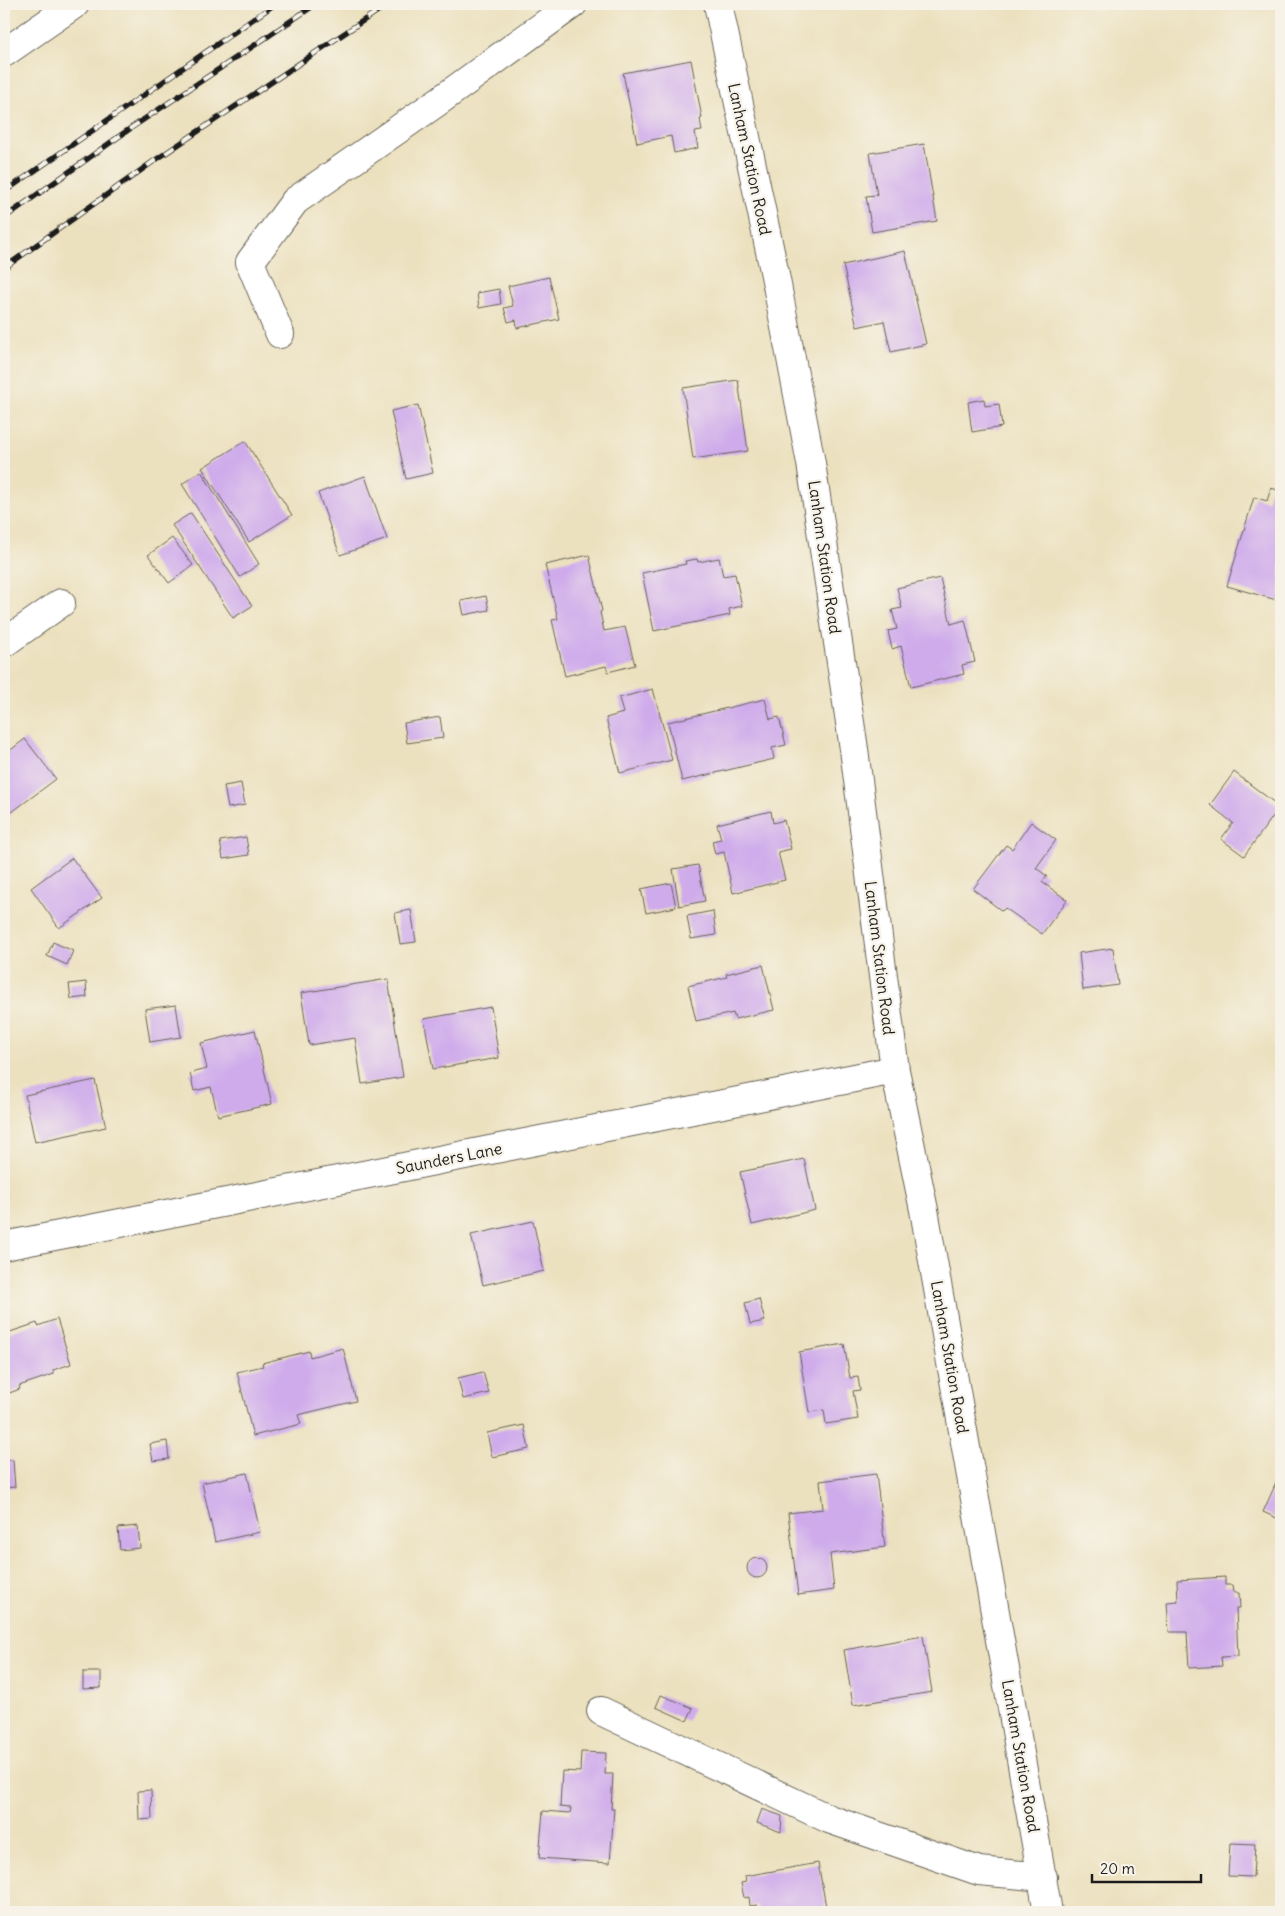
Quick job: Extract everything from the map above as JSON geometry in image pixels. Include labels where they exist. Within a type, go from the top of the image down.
[{"type":"street","points":[[4,53],[75,4]]},
{"type":"street","points":[[280,334],[250,262],[295,200],[439,101],[573,4]]},
{"type":"street","name":"Lanham Station Road","points":[[718,4],[776,280],[811,463],[854,749],[895,1070],[924,1210],[1048,1912]]},
{"type":"street","points":[[4,643],[61,603]]},
{"type":"street","name":"Saunders Lane","points":[[4,1246],[895,1070]]},
{"type":"street","points":[[601,1711],[829,1819],[979,1871],[1043,1877]]},
{"type":"building","points":[[691,60],[702,118],[700,119],[702,131],[695,132],[698,148],[674,153],[671,136],[637,143],[623,73]]},
{"type":"building","points":[[924,144],[937,221],[872,232],[866,196],[877,195],[870,153]]},
{"type":"building","points":[[905,251],[926,344],[891,352],[884,321],[857,327],[843,265]]},
{"type":"building","points":[[549,277],[559,319],[517,328],[516,320],[508,322],[504,308],[513,306],[508,286]]},
{"type":"building","points":[[499,289],[501,304],[479,308],[477,293]]},
{"type":"building","points":[[738,380],[748,451],[693,459],[683,388]]},
{"type":"building","points":[[984,399],[985,406],[999,404],[1002,427],[972,432],[968,402]]},
{"type":"building","points":[[418,405],[433,473],[406,479],[391,411]]},
{"type":"building","points":[[245,441],[292,515],[249,542],[202,468]]},
{"type":"building","points":[[201,471],[259,564],[240,577],[182,484]]},
{"type":"building","points":[[365,476],[387,539],[340,555],[318,493]]},
{"type":"building","points":[[1271,488],[1281,491],[1280,601],[1227,586],[1254,497],[1267,501]]},
{"type":"building","points":[[191,513],[252,606],[233,618],[172,525]]},
{"type":"building","points":[[172,538],[193,565],[169,583],[148,555]]},
{"type":"building","points":[[589,555],[602,611],[600,612],[604,631],[625,627],[635,665],[608,672],[606,666],[565,676],[552,620],[558,619],[545,565]]},
{"type":"building","points":[[719,558],[723,576],[735,574],[742,606],[729,609],[730,615],[654,631],[642,573],[686,564],[685,561],[697,559],[698,562]]},
{"type":"building","points":[[940,578],[951,624],[965,620],[975,662],[962,665],[964,674],[911,687],[901,646],[892,649],[888,631],[897,629],[892,610],[902,608],[897,588]]},
{"type":"building","points":[[486,596],[489,610],[464,615],[461,601]]},
{"type":"building","points":[[653,689],[672,760],[620,773],[606,718],[623,713],[619,698]]},
{"type":"building","points":[[765,699],[770,719],[779,717],[786,745],[772,748],[774,759],[682,781],[668,722]]},
{"type":"building","points":[[440,717],[443,738],[407,743],[404,723]]},
{"type":"building","points":[[25,739],[56,779],[4,818],[4,755]]},
{"type":"building","points":[[1234,772],[1280,807],[1244,856],[1221,839],[1233,823],[1210,805]]},
{"type":"building","points":[[241,783],[245,805],[228,808],[224,786]]},
{"type":"building","points":[[771,811],[773,823],[784,820],[791,849],[778,852],[785,880],[733,893],[724,852],[715,854],[712,841],[721,839],[717,824]]},
{"type":"building","points":[[1031,822],[1056,840],[1036,868],[1047,876],[1042,882],[1067,900],[1042,934],[1005,908],[1002,911],[973,889],[1006,845],[1012,849]]},
{"type":"building","points":[[246,837],[249,855],[223,859],[220,841]]},
{"type":"building","points":[[72,858],[102,898],[59,928],[31,888]]},
{"type":"building","points":[[698,865],[705,901],[679,906],[673,869]]},
{"type":"building","points":[[671,883],[676,907],[646,913],[641,889]]},
{"type":"building","points":[[411,910],[416,942],[400,944],[395,913]]},
{"type":"building","points":[[713,911],[716,935],[691,939],[687,916]]},
{"type":"building","points":[[53,942],[73,951],[67,965],[47,956]]},
{"type":"building","points":[[1113,948],[1118,985],[1083,990],[1079,953]]},
{"type":"building","points":[[763,965],[774,1010],[735,1019],[733,1013],[696,1021],[688,986],[727,977],[726,974]]},
{"type":"building","points":[[388,979],[403,1077],[362,1084],[355,1038],[309,1045],[301,993]]},
{"type":"building","points":[[86,982],[87,997],[71,999],[69,984]]},
{"type":"building","points":[[176,1005],[181,1037],[150,1042],[145,1009]]},
{"type":"building","points":[[491,1007],[499,1058],[433,1069],[424,1019]]},
{"type":"building","points":[[255,1030],[272,1104],[218,1116],[211,1087],[194,1091],[190,1073],[207,1069],[201,1043]]},
{"type":"building","points":[[95,1080],[106,1127],[35,1142],[25,1095]]},
{"type":"building","points":[[804,1159],[815,1210],[752,1225],[740,1172]]},
{"type":"building","points":[[533,1221],[544,1271],[483,1285],[471,1235]]},
{"type":"building","points":[[759,1299],[765,1321],[750,1324],[745,1303]]},
{"type":"building","points":[[57,1319],[71,1364],[53,1370],[54,1374],[19,1386],[20,1389],[4,1395],[4,1334],[37,1323],[38,1326]]},
{"type":"building","points":[[844,1344],[850,1378],[858,1377],[860,1390],[853,1391],[858,1419],[826,1424],[824,1410],[809,1412],[799,1352]]},
{"type":"building","points":[[343,1348],[356,1401],[298,1415],[301,1424],[253,1436],[237,1372],[263,1366],[262,1363],[309,1351],[310,1357]]},
{"type":"building","points":[[483,1372],[489,1393],[463,1399],[458,1378]]},
{"type":"building","points":[[524,1425],[529,1449],[492,1457],[487,1433]]},
{"type":"building","points":[[167,1441],[169,1459],[153,1461],[150,1444]]},
{"type":"building","points":[[13,1460],[15,1487],[4,1488],[4,1461]]},
{"type":"building","points":[[1281,1472],[1281,1520],[1263,1512]]},
{"type":"building","points":[[247,1473],[260,1532],[215,1542],[202,1483]]},
{"type":"building","points":[[876,1474],[885,1547],[830,1554],[834,1590],[798,1595],[788,1513],[823,1509],[820,1481]]},
{"type":"building","points":[[138,1526],[140,1548],[120,1550],[118,1528]]},
{"type":"building","points":[[757,1558],[764,1561],[767,1568],[764,1575],[757,1578],[750,1575],[747,1568],[750,1561]]},
{"type":"building","points":[[1225,1577],[1225,1585],[1233,1585],[1234,1593],[1239,1593],[1240,1608],[1236,1608],[1238,1656],[1221,1657],[1222,1666],[1189,1668],[1187,1632],[1169,1632],[1167,1602],[1178,1601],[1177,1580]]},
{"type":"building","points":[[923,1636],[932,1692],[853,1705],[844,1650]]},
{"type":"building","points":[[83,1672],[101,1672],[101,1688],[83,1689]]},
{"type":"building","points":[[661,1695],[693,1708],[687,1721],[656,1707]]},
{"type":"building","points":[[581,1752],[606,1753],[605,1774],[613,1774],[611,1809],[614,1809],[610,1863],[539,1858],[543,1811],[570,1813],[571,1808],[560,1807],[562,1771],[580,1772]]},
{"type":"building","points":[[151,1790],[152,1819],[139,1820],[138,1791]]},
{"type":"building","points":[[762,1809],[782,1816],[781,1832],[757,1823]]},
{"type":"building","points":[[1230,1843],[1255,1844],[1253,1877],[1228,1876]]},
{"type":"building","points":[[818,1863],[827,1912],[758,1912],[757,1905],[750,1906],[749,1897],[744,1898],[741,1883],[746,1882],[745,1876]]},
{"type":"railway","points":[[4,192],[275,4]]},
{"type":"railway","points":[[4,218],[131,128],[316,4]]},
{"type":"railway","points":[[4,268],[154,161],[388,4]]}]
